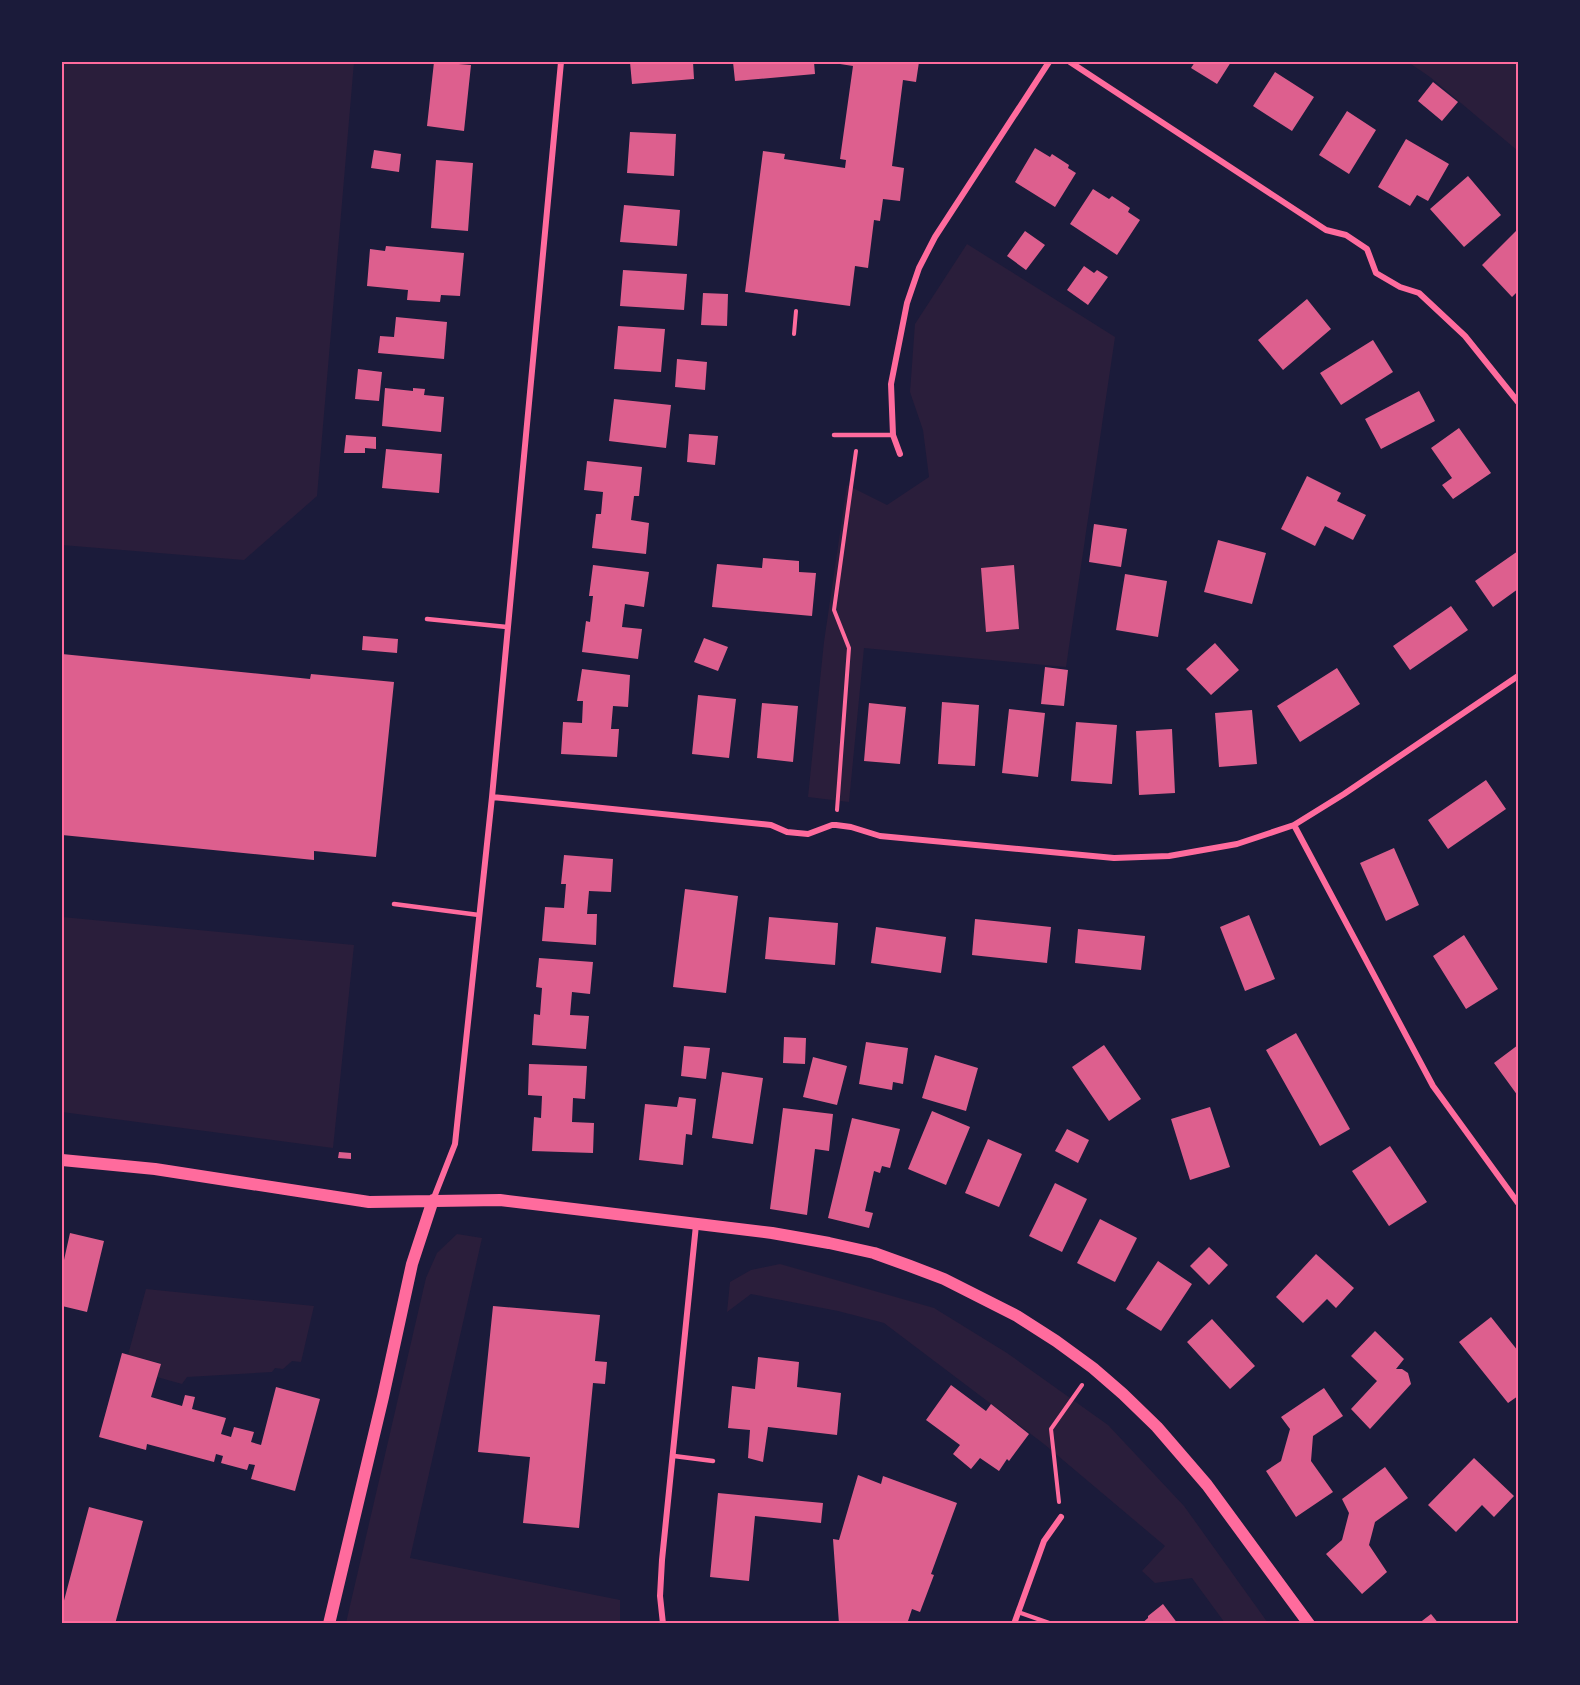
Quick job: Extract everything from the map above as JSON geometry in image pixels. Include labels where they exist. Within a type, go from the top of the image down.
[{"type":"main road","points":[[62,1160],[155,1169],[369,1202],[500,1200],[772,1233],[829,1243],[910,1266],[944,1279],[1017,1316],[1093,1368],[1157,1427],[1182,1454],[1309,1623]]},
{"type":"main road","points":[[329,1623],[412,1264],[433,1200]]},
{"type":"street","points":[[433,1200],[455,1144],[492,797],[561,62]]},
{"type":"street","points":[[900,454],[893,435],[891,384],[907,303],[919,268],[935,237],[1049,62]]},
{"type":"street","points":[[1070,62],[1326,230],[1346,235],[1367,249],[1376,273],[1400,287],[1419,293],[1465,336],[1518,402]]},
{"type":"street","points":[[492,797],[771,825],[787,832],[808,834],[836,825],[880,836],[1114,858],[1169,856],[1237,844],[1294,825],[1344,794],[1518,676]]},
{"type":"street","points":[[1294,825],[1433,1086],[1518,1203]]},
{"type":"street","points":[[663,1623],[660,1596],[662,1560],[696,1225]]},
{"type":"street","points":[[1014,1623],[1044,1541],[1061,1517]]},
{"type":"lane","points":[[834,435],[893,435]]},
{"type":"lane","points":[[427,619],[507,627]]},
{"type":"lane","points":[[394,904],[479,915]]},
{"type":"lane","points":[[674,1456],[713,1461]]},
{"type":"lane","points":[[1018,1612],[1052,1623]]},
{"type":"path","points":[[794,334],[796,311]]},
{"type":"path","points":[[836,825],[849,648],[834,610],[858,435]]},
{"type":"path","points":[[1061,1517],[1050,1429],[1093,1368]]},
{"type":"shaded area","points":[[62,62],[354,62],[317,496],[244,560],[62,545]]},
{"type":"shaded area","points":[[1408,62],[1518,62],[1518,151],[1430,77]]},
{"type":"shaded area","points":[[967,244],[1115,337],[1066,667],[864,648],[849,802],[808,797],[824,642],[847,485],[887,505],[929,477],[923,430],[910,392],[915,324]]},
{"type":"shaded area","points":[[62,917],[354,945],[333,1148],[62,1112]]},
{"type":"shaded area","points":[[457,1234],[482,1238],[410,1558],[620,1600],[620,1623],[346,1623],[426,1278],[437,1253]]},
{"type":"shaded area","points":[[780,1264],[934,1308],[1007,1353],[1108,1425],[1184,1506],[1268,1623],[1225,1623],[1192,1578],[1155,1583],[1142,1571],[1165,1546],[1044,1444],[884,1323],[838,1311],[751,1294],[727,1312],[730,1282],[751,1270]]},
{"type":"shaded area","points":[[146,1289],[314,1306],[301,1362],[292,1361],[283,1369],[275,1368],[272,1372],[187,1377],[182,1384],[157,1377],[160,1363],[128,1355]]},
{"type":"building","points":[[434,62],[471,65],[464,131],[427,126]]},
{"type":"building","points":[[630,62],[693,62],[694,79],[632,84]]},
{"type":"building","points":[[733,62],[814,62],[815,74],[735,81]]},
{"type":"building","points":[[841,62],[919,62],[916,82],[903,80],[892,166],[904,168],[900,201],[883,199],[880,221],[874,220],[868,268],[855,266],[850,306],[745,292],[763,151],[785,154],[784,159],[845,168],[846,160],[840,159],[853,66],[840,64]]},
{"type":"building","points":[[1195,62],[1231,62],[1217,84],[1191,68]]},
{"type":"building","points":[[1275,72],[1314,97],[1292,131],[1253,106]]},
{"type":"building","points":[[1433,82],[1458,102],[1442,121],[1418,101]]},
{"type":"building","points":[[1347,111],[1376,130],[1349,174],[1319,155]]},
{"type":"building","points":[[630,132],[676,134],[674,176],[627,173]]},
{"type":"building","points":[[1406,139],[1449,164],[1428,201],[1417,195],[1410,206],[1378,187]]},
{"type":"building","points":[[1035,148],[1050,157],[1052,154],[1069,165],[1068,168],[1076,173],[1055,207],[1015,182]]},
{"type":"building","points":[[374,150],[401,154],[399,172],[371,168]]},
{"type":"building","points":[[436,160],[473,163],[468,231],[431,228]]},
{"type":"building","points":[[1468,176],[1501,215],[1464,247],[1430,209]]},
{"type":"building","points":[[1093,189],[1109,199],[1112,196],[1130,208],[1128,212],[1140,220],[1117,255],[1070,224]]},
{"type":"building","points":[[624,205],[680,210],[677,246],[620,242]]},
{"type":"building","points":[[1518,229],[1518,291],[1512,297],[1482,265]]},
{"type":"building","points":[[1025,231],[1045,245],[1026,270],[1007,256]]},
{"type":"building","points":[[386,246],[464,253],[460,296],[441,295],[440,302],[407,300],[408,290],[367,286],[370,249],[385,251]]},
{"type":"building","points":[[1084,266],[1094,273],[1097,270],[1108,277],[1088,305],[1067,290]]},
{"type":"building","points":[[623,270],[687,274],[684,310],[620,306]]},
{"type":"building","points":[[703,293],[728,294],[727,326],[701,325]]},
{"type":"building","points":[[1307,299],[1331,329],[1283,370],[1258,340]]},
{"type":"building","points":[[396,317],[447,322],[444,359],[378,353],[380,336],[394,337]]},
{"type":"building","points":[[618,326],[665,329],[661,372],[614,369]]},
{"type":"building","points":[[1373,340],[1393,372],[1341,405],[1320,373]]},
{"type":"building","points":[[677,359],[707,362],[705,390],[675,387]]},
{"type":"building","points":[[358,369],[382,372],[379,401],[355,399]]},
{"type":"building","points":[[385,388],[413,391],[413,388],[425,389],[424,395],[444,397],[441,432],[382,426]]},
{"type":"building","points":[[1419,391],[1435,421],[1381,449],[1365,419]]},
{"type":"building","points":[[614,399],[671,405],[666,448],[609,441]]},
{"type":"building","points":[[1459,428],[1491,473],[1453,499],[1442,485],[1452,478],[1431,448]]},
{"type":"building","points":[[689,434],[718,436],[715,465],[687,462]]},
{"type":"building","points":[[346,435],[376,437],[376,449],[365,448],[365,453],[344,453]]},
{"type":"building","points":[[386,449],[442,454],[439,493],[382,488]]},
{"type":"building","points":[[587,461],[642,467],[639,496],[634,496],[631,520],[649,523],[646,554],[592,548],[596,514],[601,514],[603,492],[584,490]]},
{"type":"building","points":[[1307,476],[1341,493],[1337,501],[1366,515],[1353,540],[1325,526],[1315,546],[1281,529]]},
{"type":"building","points":[[1094,524],[1127,529],[1121,567],[1089,562]]},
{"type":"building","points":[[1218,540],[1266,553],[1252,604],[1204,592]]},
{"type":"building","points":[[1518,551],[1518,589],[1493,607],[1475,581]]},
{"type":"building","points":[[763,558],[799,561],[799,572],[816,573],[812,616],[712,607],[717,564],[762,568]]},
{"type":"building","points":[[593,565],[649,572],[644,607],[625,604],[622,627],[642,629],[638,659],[582,652],[586,621],[590,622],[593,596],[589,596]]},
{"type":"building","points":[[1014,565],[1019,629],[986,632],[981,568]]},
{"type":"building","points":[[1125,574],[1167,581],[1158,637],[1116,630]]},
{"type":"building","points":[[1451,606],[1468,630],[1410,670],[1393,646]]},
{"type":"building","points":[[363,636],[398,639],[397,653],[362,650]]},
{"type":"building","points":[[704,638],[728,647],[718,671],[694,662]]},
{"type":"building","points":[[1215,643],[1239,670],[1211,695],[1186,669]]},
{"type":"building","points":[[62,654],[310,679],[311,674],[394,682],[376,857],[314,851],[314,860],[62,835]]},
{"type":"building","points":[[1045,667],[1068,670],[1064,706],[1041,704]]},
{"type":"building","points":[[1337,668],[1360,704],[1300,742],[1277,706]]},
{"type":"building","points":[[582,669],[630,675],[628,707],[613,706],[611,729],[619,729],[617,757],[561,754],[563,722],[582,723],[583,701],[577,701]]},
{"type":"building","points":[[698,695],[736,699],[729,758],[692,754]]},
{"type":"building","points":[[942,702],[979,705],[975,766],[938,764]]},
{"type":"building","points":[[762,703],[798,706],[793,762],[757,758]]},
{"type":"building","points":[[869,703],[906,707],[900,764],[864,761]]},
{"type":"building","points":[[1009,709],[1045,713],[1038,777],[1002,773]]},
{"type":"building","points":[[1252,710],[1257,764],[1219,767],[1215,713]]},
{"type":"building","points":[[1076,722],[1117,725],[1112,784],[1071,781]]},
{"type":"building","points":[[1172,729],[1175,793],[1139,795],[1136,731]]},
{"type":"building","points":[[1486,780],[1506,809],[1448,849],[1428,820]]},
{"type":"building","points":[[1394,848],[1419,905],[1386,921],[1360,863]]},
{"type":"building","points":[[564,855],[613,859],[611,892],[589,891],[587,914],[597,914],[596,945],[542,941],[545,907],[564,908],[566,884],[561,884]]},
{"type":"building","points":[[685,889],[738,896],[726,993],[673,987]]},
{"type":"building","points":[[1249,915],[1275,979],[1245,991],[1220,927]]},
{"type":"building","points":[[769,917],[838,923],[835,965],[765,959]]},
{"type":"building","points":[[975,919],[1051,927],[1047,963],[972,955]]},
{"type":"building","points":[[876,927],[946,937],[941,973],[871,963]]},
{"type":"building","points":[[1078,929],[1145,936],[1141,970],[1075,963]]},
{"type":"building","points":[[1464,935],[1498,989],[1466,1009],[1433,956]]},
{"type":"building","points":[[539,958],[593,962],[590,994],[572,992],[570,1015],[589,1016],[586,1049],[532,1045],[534,1014],[540,1015],[542,988],[536,987]]},
{"type":"building","points":[[1296,1033],[1350,1129],[1320,1146],[1266,1050]]},
{"type":"building","points":[[784,1037],[806,1038],[805,1064],[783,1063]]},
{"type":"building","points":[[866,1042],[908,1048],[903,1084],[893,1082],[892,1090],[859,1084]]},
{"type":"building","points":[[1104,1045],[1141,1099],[1109,1121],[1072,1067]]},
{"type":"building","points":[[1518,1045],[1518,1096],[1494,1063]]},
{"type":"building","points":[[684,1046],[710,1048],[706,1079],[681,1076]]},
{"type":"building","points":[[935,1055],[978,1068],[966,1111],[922,1098]]},
{"type":"building","points":[[813,1057],[847,1066],[837,1105],[803,1097]]},
{"type":"building","points":[[529,1064],[587,1066],[585,1099],[573,1098],[572,1122],[594,1123],[593,1153],[532,1151],[534,1117],[541,1118],[542,1096],[528,1095]]},
{"type":"building","points":[[722,1072],[763,1078],[753,1144],[712,1138]]},
{"type":"building","points":[[679,1097],[696,1099],[692,1135],[686,1134],[683,1165],[639,1160],[645,1104],[677,1107]]},
{"type":"building","points":[[1210,1107],[1230,1167],[1190,1180],[1171,1119]]},
{"type":"building","points":[[783,1108],[833,1114],[829,1151],[815,1149],[807,1215],[770,1209]]},
{"type":"building","points":[[932,1111],[970,1127],[946,1185],[908,1169]]},
{"type":"building","points":[[852,1118],[900,1129],[890,1168],[882,1166],[880,1173],[874,1171],[865,1211],[873,1213],[869,1228],[828,1218]]},
{"type":"building","points":[[1067,1129],[1089,1140],[1078,1163],[1055,1151]]},
{"type":"building","points":[[988,1139],[1022,1154],[999,1207],[965,1193]]},
{"type":"building","points":[[1390,1146],[1427,1202],[1389,1226],[1352,1171]]},
{"type":"building","points":[[339,1152],[351,1153],[351,1159],[338,1158]]},
{"type":"building","points":[[1055,1183],[1087,1199],[1062,1252],[1029,1236]]},
{"type":"building","points":[[1100,1219],[1137,1238],[1115,1282],[1077,1263]]},
{"type":"building","points":[[70,1233],[104,1241],[87,1312],[62,1306],[62,1269]]},
{"type":"building","points":[[1209,1247],[1228,1265],[1209,1285],[1190,1266]]},
{"type":"building","points":[[1316,1254],[1354,1288],[1336,1308],[1327,1299],[1303,1323],[1276,1297]]},
{"type":"building","points":[[1158,1261],[1192,1284],[1161,1331],[1126,1309]]},
{"type":"building","points":[[493,1306],[600,1315],[595,1361],[607,1362],[605,1384],[593,1383],[579,1528],[523,1523],[530,1457],[478,1452]]},
{"type":"building","points":[[1491,1317],[1518,1351],[1518,1396],[1508,1403],[1459,1342]]},
{"type":"building","points":[[1212,1319],[1255,1366],[1230,1389],[1187,1342]]},
{"type":"building","points":[[1375,1331],[1404,1359],[1396,1369],[1402,1369],[1408,1373],[1411,1384],[1370,1429],[1351,1409],[1377,1381],[1351,1356]]},
{"type":"building","points":[[122,1353],[161,1364],[151,1397],[182,1406],[185,1395],[195,1397],[192,1409],[226,1418],[221,1434],[231,1437],[234,1427],[254,1432],[251,1442],[261,1445],[276,1387],[320,1399],[295,1491],[251,1479],[255,1465],[249,1464],[247,1470],[221,1463],[223,1456],[216,1454],[214,1462],[147,1444],[146,1450],[99,1437]]},
{"type":"building","points":[[758,1357],[799,1362],[797,1387],[841,1393],[837,1435],[768,1427],[763,1462],[748,1458],[750,1430],[728,1428],[732,1386],[755,1389]]},
{"type":"building","points":[[951,1385],[986,1411],[991,1404],[1029,1434],[999,1471],[980,1458],[971,1469],[953,1454],[960,1445],[926,1420]]},
{"type":"building","points":[[1324,1388],[1343,1416],[1313,1436],[1311,1461],[1333,1492],[1296,1517],[1266,1471],[1281,1461],[1290,1429],[1281,1417]]},
{"type":"building","points":[[1474,1458],[1514,1496],[1494,1517],[1482,1505],[1456,1532],[1428,1505]]},
{"type":"building","points":[[1385,1467],[1408,1498],[1375,1522],[1369,1545],[1387,1572],[1362,1594],[1326,1554],[1342,1540],[1349,1513],[1342,1499]]},
{"type":"building","points":[[858,1475],[881,1484],[883,1476],[957,1503],[920,1612],[912,1609],[907,1624],[839,1624],[833,1539],[839,1540]]},
{"type":"building","points":[[718,1493],[823,1503],[821,1523],[755,1516],[749,1581],[710,1577]]},
{"type":"building","points":[[89,1507],[143,1521],[115,1624],[62,1624],[62,1608]]},
{"type":"building","points":[[1163,1604],[1178,1624],[1141,1624],[1148,1616]]},
{"type":"building","points":[[1431,1614],[1439,1624],[1418,1624]]}]
